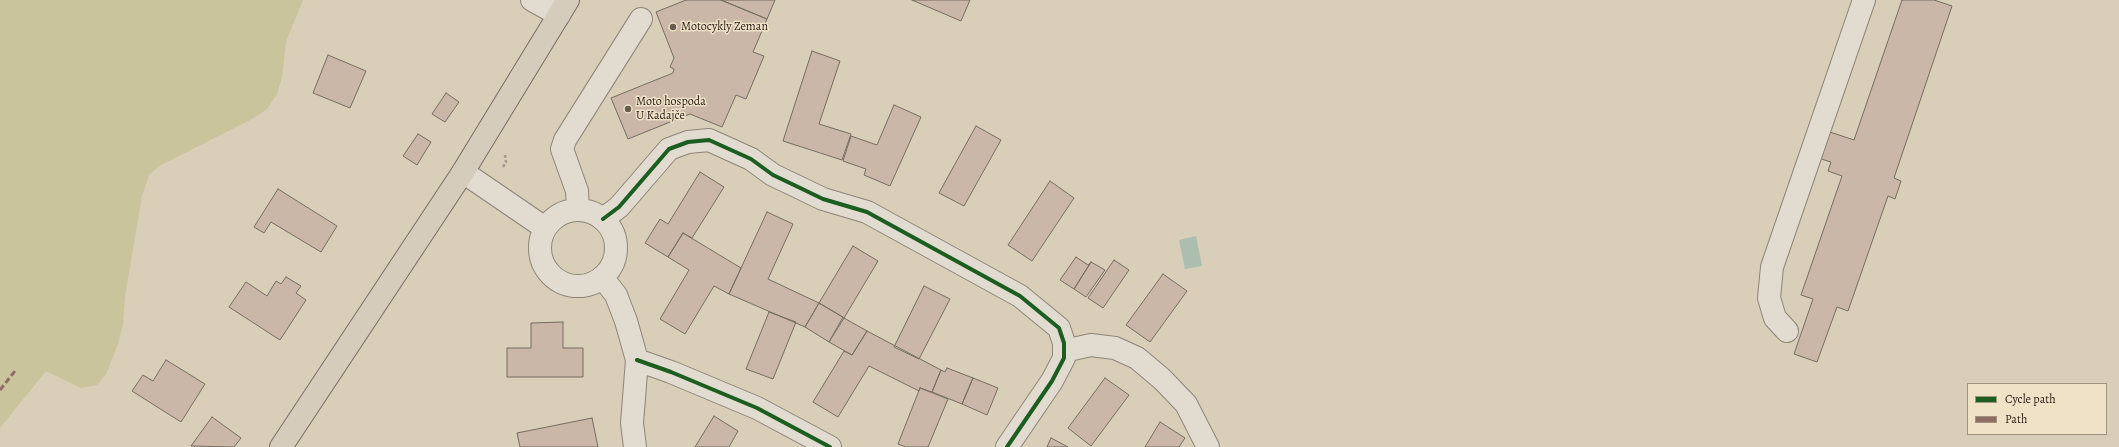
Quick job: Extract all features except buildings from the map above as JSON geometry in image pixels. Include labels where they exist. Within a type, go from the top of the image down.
[{"type":"main road","points":[[281,447],[462,172],[563,8]]},
{"type":"street","points":[[532,0],[563,8]]},
{"type":"street","points":[[1787,331],[1775,318],[1769,298],[1772,267],[1864,0]]},
{"type":"street","points":[[578,209],[577,190],[562,149],[565,140],[641,19]]},
{"type":"street","points":[[603,219],[619,207],[669,149],[688,142],[709,140],[751,159],[773,175],[794,186],[824,199],[867,212],[1020,296],[1059,328],[1064,343],[1064,358],[1052,381],[1007,447]]},
{"type":"street","points":[[462,172],[545,228]]},
{"type":"street","points":[[578,209],[591,212],[603,219],[611,229],[613,235],[616,254],[611,267],[602,277],[591,284],[578,286],[565,283],[553,277],[545,267],[540,254],[540,241],[545,228],[554,218],[565,212],[578,209]]},
{"type":"street","points":[[602,277],[616,295],[626,321],[637,360],[632,423],[635,447]]},
{"type":"street","points":[[1064,351],[1091,345],[1115,348],[1137,358],[1162,379],[1186,404],[1208,447]]},
{"type":"street","points":[[637,360],[671,372],[757,408],[830,447]]},
{"type":"shaded area","points":[[0,0],[303,0],[286,42],[282,77],[277,94],[267,109],[252,119],[159,166],[149,175],[142,196],[125,296],[123,324],[118,344],[106,374],[97,385],[81,388],[46,371],[0,428]]},
{"type":"shaded area","points":[[1196,236],[1202,266],[1185,269],[1179,240]]},
{"type":"marked path","points":[[0,390],[15,371]]},
{"type":"cycle path","points":[[603,219],[619,207],[669,149],[688,142],[709,140],[751,159],[773,175],[823,199],[867,212],[1020,296],[1059,328],[1064,343],[1064,358],[1052,381],[1007,447]]},
{"type":"cycle path","points":[[637,360],[671,372],[757,408],[830,447]]},
{"type":"place","name":"Motocykly Zeman","points":[[673,27]]},
{"type":"place","name":"Moto hospoda U Kadajče","points":[[628,109]]}]
